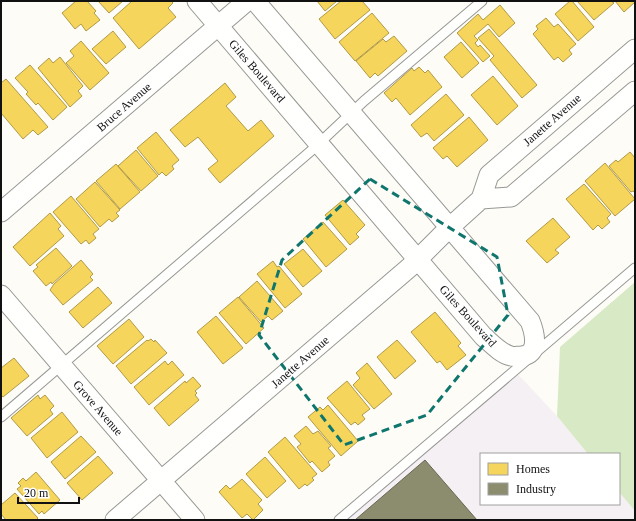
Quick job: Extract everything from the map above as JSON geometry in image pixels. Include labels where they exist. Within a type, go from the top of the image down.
[{"type":"street","name":"Giles Boulevard","points":[[197,1],[483,336],[498,350],[511,356],[525,356],[531,353],[535,343],[534,330],[530,321],[255,1]]},
{"type":"street","name":"Bruce Avenue","points":[[1,212],[247,1]]},
{"type":"street","name":"Janette Avenue","points":[[115,520],[418,259],[481,199],[489,175],[635,49]]},
{"type":"street","points":[[481,199],[511,197],[635,91]]},
{"type":"street","name":"Grove Avenue","points":[[1,295],[195,520]]},
{"type":"lane","points":[[1,417],[319,144],[364,101],[482,1]]},
{"type":"lane","points":[[339,520],[635,268]]},
{"type":"highlighted area","points":[[370,179],[497,257],[508,315],[427,415],[344,445],[259,335],[282,260]]},
{"type":"shaded area","points":[[514,370],[557,416],[587,453],[480,453],[480,505],[620,505],[620,493],[635,511],[635,520],[340,520]]},
{"type":"green space","points":[[635,282],[635,511],[620,493],[620,453],[587,453],[557,416],[560,347]]},
{"type":"building: Homes","points":[[76,1],[87,1],[96,11],[94,13],[100,20],[86,31],[81,24],[75,29],[62,13]]},
{"type":"building: Homes","points":[[98,1],[123,1],[109,13]]},
{"type":"building: Homes","points":[[132,1],[171,1],[173,3],[168,8],[176,17],[139,49],[113,18]]},
{"type":"building: Homes","points":[[317,1],[337,1],[325,11]]},
{"type":"building: Homes","points":[[341,1],[362,1],[370,10],[335,39],[319,19]]},
{"type":"building: Homes","points":[[570,1],[572,1],[594,27],[578,41],[555,14]]},
{"type":"building: Homes","points":[[577,1],[611,1],[614,3],[594,20]]},
{"type":"building: Homes","points":[[615,1],[635,1],[635,2],[624,12]]},
{"type":"building: Homes","points":[[500,5],[515,23],[499,37],[488,24],[474,36],[478,40],[475,43],[478,47],[480,45],[490,56],[483,62],[457,33],[478,14],[483,20]]},
{"type":"building: Homes","points":[[372,13],[389,33],[355,61],[339,42]]},
{"type":"building: Homes","points":[[546,18],[554,27],[558,24],[576,44],[569,50],[572,54],[563,62],[558,57],[554,60],[533,34],[538,29],[536,26]]},
{"type":"building: Homes","points":[[489,29],[537,85],[522,98],[490,60],[494,56],[478,38]]},
{"type":"building: Homes","points":[[113,31],[126,47],[106,64],[92,49]]},
{"type":"building: Homes","points":[[394,36],[407,51],[378,76],[375,73],[370,78],[356,61],[383,39],[386,42]]},
{"type":"building: Homes","points":[[81,41],[109,73],[90,90],[66,63],[74,56],[70,51]]},
{"type":"building: Homes","points":[[461,42],[479,63],[462,78],[444,57]]},
{"type":"building: Homes","points":[[60,57],[83,86],[78,91],[82,96],[70,107],[38,68],[49,58],[53,63]]},
{"type":"building: Homes","points":[[30,65],[67,107],[53,120],[38,103],[36,105],[26,94],[28,92],[15,78]]},
{"type":"building: Homes","points":[[419,67],[425,73],[428,70],[442,87],[410,115],[396,98],[392,102],[384,93],[412,68],[414,71]]},
{"type":"building: Homes","points":[[493,76],[518,106],[497,125],[471,95]]},
{"type":"building: Homes","points":[[6,79],[48,127],[38,135],[33,130],[23,139],[1,113],[1,83]]},
{"type":"building: Homes","points":[[225,83],[236,97],[226,106],[248,131],[261,120],[274,136],[220,183],[208,169],[218,161],[198,137],[185,147],[170,130]]},
{"type":"building: Homes","points":[[446,94],[464,115],[434,141],[427,133],[421,137],[411,125]]},
{"type":"building: Homes","points":[[469,117],[488,140],[457,167],[447,156],[443,159],[433,148]]},
{"type":"building: Homes","points":[[156,132],[179,160],[172,166],[174,169],[166,176],[162,172],[159,175],[137,148]]},
{"type":"building: Homes","points":[[136,150],[158,176],[141,191],[118,166]]},
{"type":"building: Homes","points":[[630,152],[635,158],[635,193],[633,191],[631,192],[609,166],[616,160],[618,162]]},
{"type":"building: Homes","points":[[605,163],[635,199],[615,216],[585,181]]},
{"type":"building: Homes","points":[[116,164],[140,192],[120,209],[96,181]]},
{"type":"building: Homes","points":[[95,182],[120,210],[116,213],[119,216],[112,222],[109,219],[100,227],[76,199]]},
{"type":"building: Homes","points":[[584,184],[611,214],[607,218],[610,222],[602,229],[598,225],[593,230],[566,199]]},
{"type":"building: Homes","points":[[71,196],[99,229],[93,234],[96,238],[89,244],[86,240],[81,244],[53,212]]},
{"type":"building: Homes","points":[[343,200],[365,225],[356,234],[359,237],[350,245],[325,215]]},
{"type":"building: Homes","points":[[50,213],[61,226],[58,229],[64,236],[30,266],[13,247]]},
{"type":"building: Homes","points":[[553,218],[570,237],[555,250],[559,253],[547,263],[526,241]]},
{"type":"building: Homes","points":[[323,222],[347,249],[326,267],[303,239]]},
{"type":"building: Homes","points":[[56,248],[72,266],[52,284],[51,282],[46,286],[33,271],[38,267],[36,265]]},
{"type":"building: Homes","points":[[303,249],[322,271],[303,287],[284,264]]},
{"type":"building: Homes","points":[[81,260],[93,274],[90,277],[93,280],[63,305],[50,290],[54,284]]},
{"type":"building: Homes","points":[[273,261],[277,267],[279,266],[302,294],[285,308],[257,274]]},
{"type":"building: Homes","points":[[257,281],[283,311],[272,320],[268,316],[261,322],[239,297]]},
{"type":"building: Homes","points":[[98,287],[112,303],[83,328],[69,312]]},
{"type":"building: Homes","points":[[238,297],[264,328],[246,344],[219,313]]},
{"type":"building: Homes","points":[[435,312],[461,343],[458,346],[466,355],[447,370],[440,361],[437,363],[411,332]]},
{"type":"building: Homes","points":[[216,316],[243,348],[223,364],[197,332]]},
{"type":"building: Homes","points":[[129,319],[144,337],[113,364],[97,346]]},
{"type":"building: Homes","points":[[151,339],[154,342],[155,340],[167,353],[131,384],[116,366],[147,340],[148,341]]},
{"type":"building: Homes","points":[[397,340],[416,361],[395,379],[377,357]]},
{"type":"building: Homes","points":[[14,358],[29,376],[3,397],[1,395],[1,368]]},
{"type":"building: Homes","points":[[165,361],[168,365],[172,361],[184,375],[149,405],[134,387]]},
{"type":"building: Homes","points":[[367,363],[392,394],[374,409],[353,385],[360,378],[356,373]]},
{"type":"building: Homes","points":[[193,377],[201,386],[195,391],[197,393],[195,395],[199,400],[169,426],[154,408],[185,381],[186,383]]},
{"type":"building: Homes","points":[[347,381],[370,409],[362,415],[365,419],[358,425],[355,422],[351,425],[327,398]]},
{"type":"building: Homes","points":[[38,395],[40,399],[45,395],[54,406],[50,410],[53,414],[27,436],[11,418]]},
{"type":"building: Homes","points":[[328,405],[358,441],[341,456],[308,417],[320,407],[323,410]]},
{"type":"building: Homes","points":[[62,412],[78,432],[47,458],[31,438]]},
{"type":"building: Homes","points":[[306,426],[313,434],[318,431],[331,446],[328,448],[335,456],[328,462],[330,465],[322,472],[312,461],[310,463],[297,447],[301,444],[294,436]]},
{"type":"building: Homes","points":[[81,436],[96,452],[65,479],[51,462]]},
{"type":"building: Homes","points":[[285,437],[317,474],[312,478],[314,480],[307,486],[305,484],[299,489],[268,452]]},
{"type":"building: Homes","points":[[98,456],[113,473],[82,500],[67,483]]},
{"type":"building: Homes","points":[[265,457],[286,481],[267,498],[246,474]]},
{"type":"building: Homes","points":[[36,472],[60,500],[44,514],[42,511],[39,514],[17,489],[21,486],[18,483],[23,478],[26,481]]},
{"type":"building: Homes","points":[[242,479],[262,500],[258,504],[263,510],[253,520],[247,514],[242,518],[219,492],[226,485],[230,489]]},
{"type":"building: Homes","points":[[15,493],[38,518],[36,520],[6,520],[1,514],[1,505]]},
{"type":"building: Industry","points":[[425,460],[477,520],[355,520]]}]
